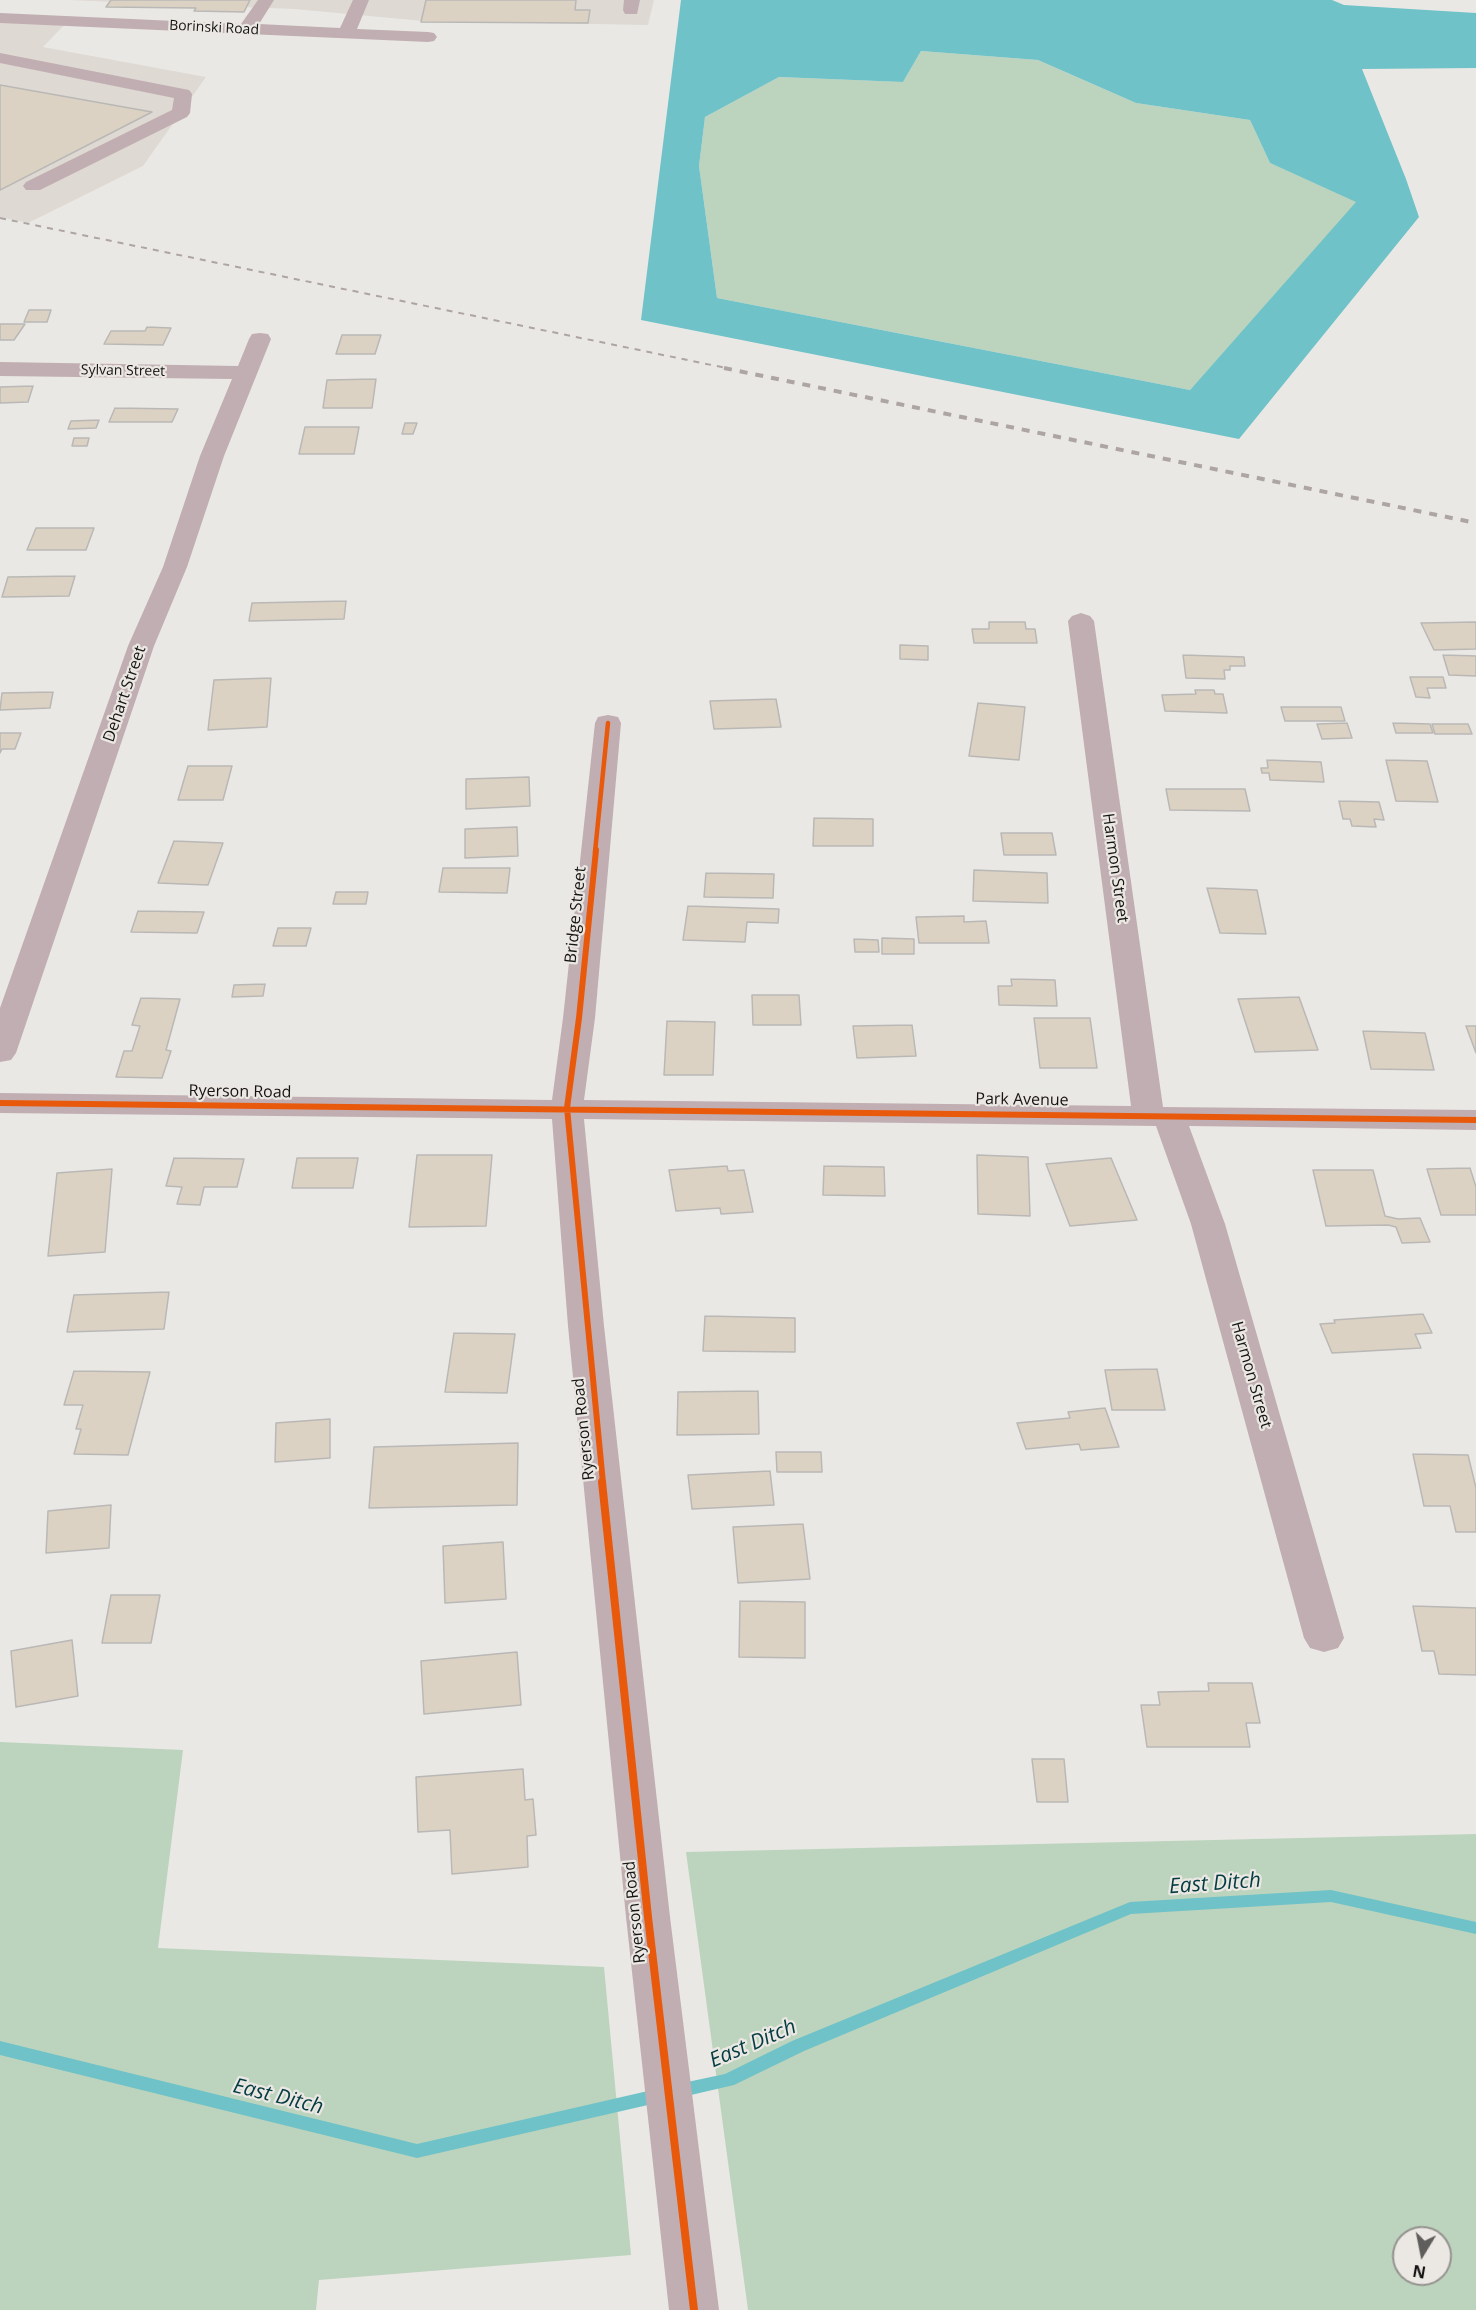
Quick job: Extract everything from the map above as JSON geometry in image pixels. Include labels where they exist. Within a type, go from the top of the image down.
[{"type":"street","points":[[0,12],[9,0]]},
{"type":"street","points":[[245,30],[266,0]]},
{"type":"street","points":[[346,33],[361,0]]},
{"type":"street","points":[[37,20],[50,7]]},
{"type":"street","name":"Borinski Road","points":[[0,18],[428,37]]},
{"type":"street","points":[[0,58],[183,94],[181,113],[33,186]]},
{"type":"street","name":"Dehart Street","points":[[0,1053],[141,646],[175,567],[212,456],[260,339]]},
{"type":"street","name":"Sylvan Street","points":[[0,369],[246,373]]},
{"type":"street","name":"Harmon Street","points":[[1081,621],[1159,1116],[1208,1224],[1324,1638]]},
{"type":"street","name":"Bridge Street","points":[[567,1108],[579,1018],[608,723]]},
{"type":"street","name":"Ryerson Road","points":[[0,1103],[567,1108],[589,1350],[694,2310]]},
{"type":"street","name":"Park Avenue","points":[[567,1108],[1476,1120]]},
{"type":"shaded area","points":[[67,0],[654,0],[648,25],[423,21],[294,9]]},
{"type":"shaded area","points":[[0,18],[68,21],[43,47],[206,77],[143,166],[28,223],[0,217]]},
{"type":"green space","points":[[921,51],[1038,60],[1136,103],[1250,120],[1270,163],[1357,202],[1190,390],[717,298],[699,166],[705,117],[779,77],[903,82]]},
{"type":"green space","points":[[0,1742],[183,1750],[158,1948],[604,1967],[631,2255],[319,2280],[316,2310],[0,2310]]},
{"type":"green space","points":[[1476,1834],[1476,2310],[748,2310],[686,1852]]},
{"type":"water","points":[[681,0],[1332,0],[1344,5],[1476,13],[1476,68],[1362,69],[1419,217],[1239,439],[641,320]],"holes":[[[921,51],[1038,60],[1136,103],[1250,120],[1270,163],[1356,202],[1190,390],[717,298],[699,166],[705,117],[779,77],[903,82]]]},
{"type":"building","points":[[111,0],[250,0],[244,12],[194,11],[196,8],[106,7]]},
{"type":"building","points":[[426,0],[576,0],[575,10],[590,10],[588,23],[421,22]]},
{"type":"building","points":[[0,85],[152,112],[0,190]]},
{"type":"building","points":[[29,310],[51,310],[47,322],[24,322]]},
{"type":"building","points":[[0,324],[25,324],[14,340],[0,340]]},
{"type":"building","points":[[147,327],[171,328],[163,345],[104,344],[111,331],[145,331]]},
{"type":"building","points":[[342,335],[381,335],[375,354],[336,354]]},
{"type":"building","points":[[376,379],[372,408],[323,408],[327,380]]},
{"type":"building","points":[[33,386],[28,402],[0,403],[0,387]]},
{"type":"building","points":[[115,408],[178,409],[172,422],[109,422]]},
{"type":"building","points":[[99,420],[96,428],[68,429],[71,421]]},
{"type":"building","points":[[405,423],[417,423],[413,434],[402,434]]},
{"type":"building","points":[[305,427],[359,427],[354,454],[299,454]]},
{"type":"building","points":[[74,438],[89,438],[87,446],[72,446]]},
{"type":"building","points":[[36,528],[94,528],[86,550],[27,550]]},
{"type":"building","points":[[75,576],[69,596],[2,597],[8,577]]},
{"type":"building","points":[[346,601],[344,619],[249,621],[252,603]]},
{"type":"building","points":[[989,622],[1025,622],[1026,629],[1035,629],[1037,643],[974,643],[972,629],[989,629]]},
{"type":"building","points":[[1476,622],[1476,649],[1434,650],[1421,623]]},
{"type":"building","points":[[900,645],[928,646],[928,660],[900,659]]},
{"type":"building","points":[[1183,655],[1244,657],[1245,666],[1230,666],[1230,670],[1224,670],[1225,679],[1186,678]]},
{"type":"building","points":[[1443,655],[1476,656],[1476,676],[1449,675]]},
{"type":"building","points":[[1410,677],[1443,677],[1446,688],[1427,688],[1430,698],[1416,697]]},
{"type":"building","points":[[271,678],[267,727],[208,730],[214,680]]},
{"type":"building","points":[[1195,690],[1214,690],[1215,694],[1223,694],[1227,713],[1165,711],[1162,695],[1196,694]]},
{"type":"building","points":[[53,692],[50,708],[0,710],[2,693]]},
{"type":"building","points":[[776,699],[781,727],[714,729],[710,701]]},
{"type":"building","points":[[978,703],[1025,707],[1019,760],[969,756]]},
{"type":"building","points":[[1281,707],[1341,707],[1345,721],[1285,721]]},
{"type":"building","points":[[1347,723],[1352,738],[1322,739],[1317,724]]},
{"type":"building","points":[[1393,723],[1430,724],[1433,733],[1396,733]]},
{"type":"building","points":[[1432,724],[1468,724],[1472,734],[1435,734]]},
{"type":"building","points":[[0,733],[21,733],[15,749],[2,749],[0,753]]},
{"type":"building","points":[[1267,760],[1321,762],[1324,782],[1270,780],[1269,773],[1262,773],[1261,768],[1268,768]]},
{"type":"building","points":[[1386,760],[1427,761],[1438,802],[1396,801]]},
{"type":"building","points":[[188,766],[232,766],[223,800],[178,800]]},
{"type":"building","points":[[529,777],[530,806],[466,809],[466,779]]},
{"type":"building","points":[[1166,789],[1245,789],[1250,811],[1170,810]]},
{"type":"building","points":[[1339,801],[1379,802],[1384,820],[1374,819],[1376,827],[1352,826],[1350,819],[1343,819]]},
{"type":"building","points":[[814,818],[873,819],[873,846],[813,846]]},
{"type":"building","points":[[517,827],[518,856],[465,858],[465,829]]},
{"type":"building","points":[[1001,833],[1052,833],[1056,855],[1004,855]]},
{"type":"building","points":[[174,841],[223,843],[208,885],[158,883]]},
{"type":"building","points":[[443,868],[510,868],[507,893],[439,892]]},
{"type":"building","points":[[974,870],[1047,873],[1048,903],[973,901]]},
{"type":"building","points":[[706,873],[774,874],[773,898],[704,897]]},
{"type":"building","points":[[1207,888],[1257,890],[1266,934],[1220,933]]},
{"type":"building","points":[[336,892],[368,892],[366,904],[333,904]]},
{"type":"building","points":[[688,906],[779,909],[778,923],[747,922],[745,942],[683,940]]},
{"type":"building","points":[[138,911],[204,912],[197,933],[131,932]]},
{"type":"building","points":[[964,916],[964,922],[986,921],[989,943],[919,943],[916,917]]},
{"type":"building","points":[[278,928],[311,928],[306,946],[273,946]]},
{"type":"building","points":[[882,938],[914,939],[914,954],[882,954]]},
{"type":"building","points":[[854,939],[878,940],[879,952],[855,952]]},
{"type":"building","points":[[1011,979],[1055,980],[1057,1006],[999,1005],[998,986],[1012,986]]},
{"type":"building","points":[[265,984],[263,996],[232,997],[234,985]]},
{"type":"building","points":[[752,995],[799,995],[801,1025],[753,1025]]},
{"type":"building","points":[[1299,997],[1318,1050],[1255,1052],[1238,999]]},
{"type":"building","points":[[141,998],[180,999],[166,1050],[171,1051],[162,1078],[116,1077],[124,1051],[132,1051],[140,1026],[132,1025]]},
{"type":"building","points":[[1034,1018],[1090,1018],[1097,1068],[1040,1068]]},
{"type":"building","points":[[667,1021],[715,1022],[713,1075],[664,1075]]},
{"type":"building","points":[[912,1025],[916,1056],[857,1058],[853,1026]]},
{"type":"building","points":[[1466,1026],[1476,1026],[1476,1053]]},
{"type":"building","points":[[1363,1031],[1425,1033],[1434,1070],[1371,1069]]},
{"type":"building","points":[[417,1155],[492,1155],[486,1226],[409,1227]]},
{"type":"building","points":[[977,1155],[1028,1157],[1030,1216],[978,1214]]},
{"type":"building","points":[[174,1158],[244,1159],[237,1187],[204,1187],[200,1205],[177,1204],[182,1187],[166,1186]]},
{"type":"building","points":[[297,1158],[358,1158],[353,1188],[292,1188]]},
{"type":"building","points":[[1111,1158],[1137,1220],[1070,1226],[1046,1164]]},
{"type":"building","points":[[727,1166],[728,1171],[744,1170],[753,1212],[721,1214],[720,1208],[676,1211],[669,1170]]},
{"type":"building","points":[[824,1166],[884,1167],[885,1196],[823,1195]]},
{"type":"building","points":[[1470,1168],[1476,1187],[1476,1215],[1441,1215],[1427,1169]]},
{"type":"building","points":[[112,1169],[105,1252],[48,1256],[57,1173]]},
{"type":"building","points":[[1313,1170],[1373,1170],[1385,1216],[1398,1219],[1420,1218],[1430,1242],[1402,1243],[1396,1227],[1388,1225],[1326,1226]]},
{"type":"building","points":[[169,1292],[164,1329],[67,1332],[74,1295]]},
{"type":"building","points":[[1423,1314],[1432,1333],[1415,1334],[1421,1348],[1332,1353],[1320,1324],[1335,1323],[1334,1320]]},
{"type":"building","points":[[705,1316],[795,1318],[795,1352],[703,1351]]},
{"type":"building","points":[[454,1333],[515,1334],[507,1393],[445,1392]]},
{"type":"building","points":[[1157,1369],[1165,1410],[1112,1410],[1105,1370]]},
{"type":"building","points":[[74,1371],[150,1372],[128,1455],[74,1454],[81,1429],[76,1429],[83,1405],[64,1405]]},
{"type":"building","points":[[758,1391],[759,1434],[677,1435],[678,1392]]},
{"type":"building","points":[[1105,1408],[1119,1447],[1081,1450],[1079,1444],[1026,1449],[1017,1423],[1070,1418],[1068,1412]]},
{"type":"building","points":[[330,1419],[330,1458],[275,1462],[276,1423]]},
{"type":"building","points":[[518,1443],[517,1505],[369,1508],[374,1447]]},
{"type":"building","points":[[776,1452],[821,1452],[822,1472],[777,1472]]},
{"type":"building","points":[[1413,1454],[1468,1455],[1476,1488],[1476,1532],[1456,1532],[1450,1506],[1424,1506]]},
{"type":"building","points":[[770,1471],[774,1505],[692,1509],[688,1475]]},
{"type":"building","points":[[111,1505],[109,1548],[46,1553],[48,1511]]},
{"type":"building","points":[[803,1524],[810,1579],[738,1583],[733,1527]]},
{"type":"building","points":[[503,1542],[506,1599],[445,1603],[443,1546]]},
{"type":"building","points":[[111,1595],[160,1595],[151,1643],[102,1643]]},
{"type":"building","points":[[740,1601],[805,1602],[805,1658],[739,1657]]},
{"type":"building","points":[[1413,1606],[1476,1608],[1476,1675],[1439,1674],[1434,1651],[1422,1651]]},
{"type":"building","points":[[72,1640],[78,1696],[16,1707],[11,1651]]},
{"type":"building","points":[[517,1652],[521,1705],[424,1714],[421,1661]]},
{"type":"building","points":[[1208,1683],[1252,1683],[1260,1723],[1246,1723],[1250,1747],[1147,1747],[1141,1705],[1160,1705],[1158,1692],[1209,1691]]},
{"type":"building","points":[[1032,1759],[1064,1759],[1068,1802],[1037,1802]]},
{"type":"building","points":[[523,1769],[525,1800],[533,1799],[536,1835],[527,1836],[528,1867],[452,1874],[450,1830],[418,1832],[416,1777]]},
{"type":"waterway","name":"East Ditch","points":[[678,2091],[728,2080],[798,2046],[1130,1908],[1331,1896],[1476,1928]]},
{"type":"waterway","name":"East Ditch","points":[[0,2048],[417,2151],[661,2095]]},
{"type":"railway","points":[[0,218],[731,369]]},
{"type":"railway","points":[[724,368],[1476,523]]},
{"type":"cycle path","points":[[608,723],[579,1018],[567,1108],[586,1326],[648,1917],[694,2310]]},
{"type":"cycle path","points":[[0,1103],[1476,1120]]}]
